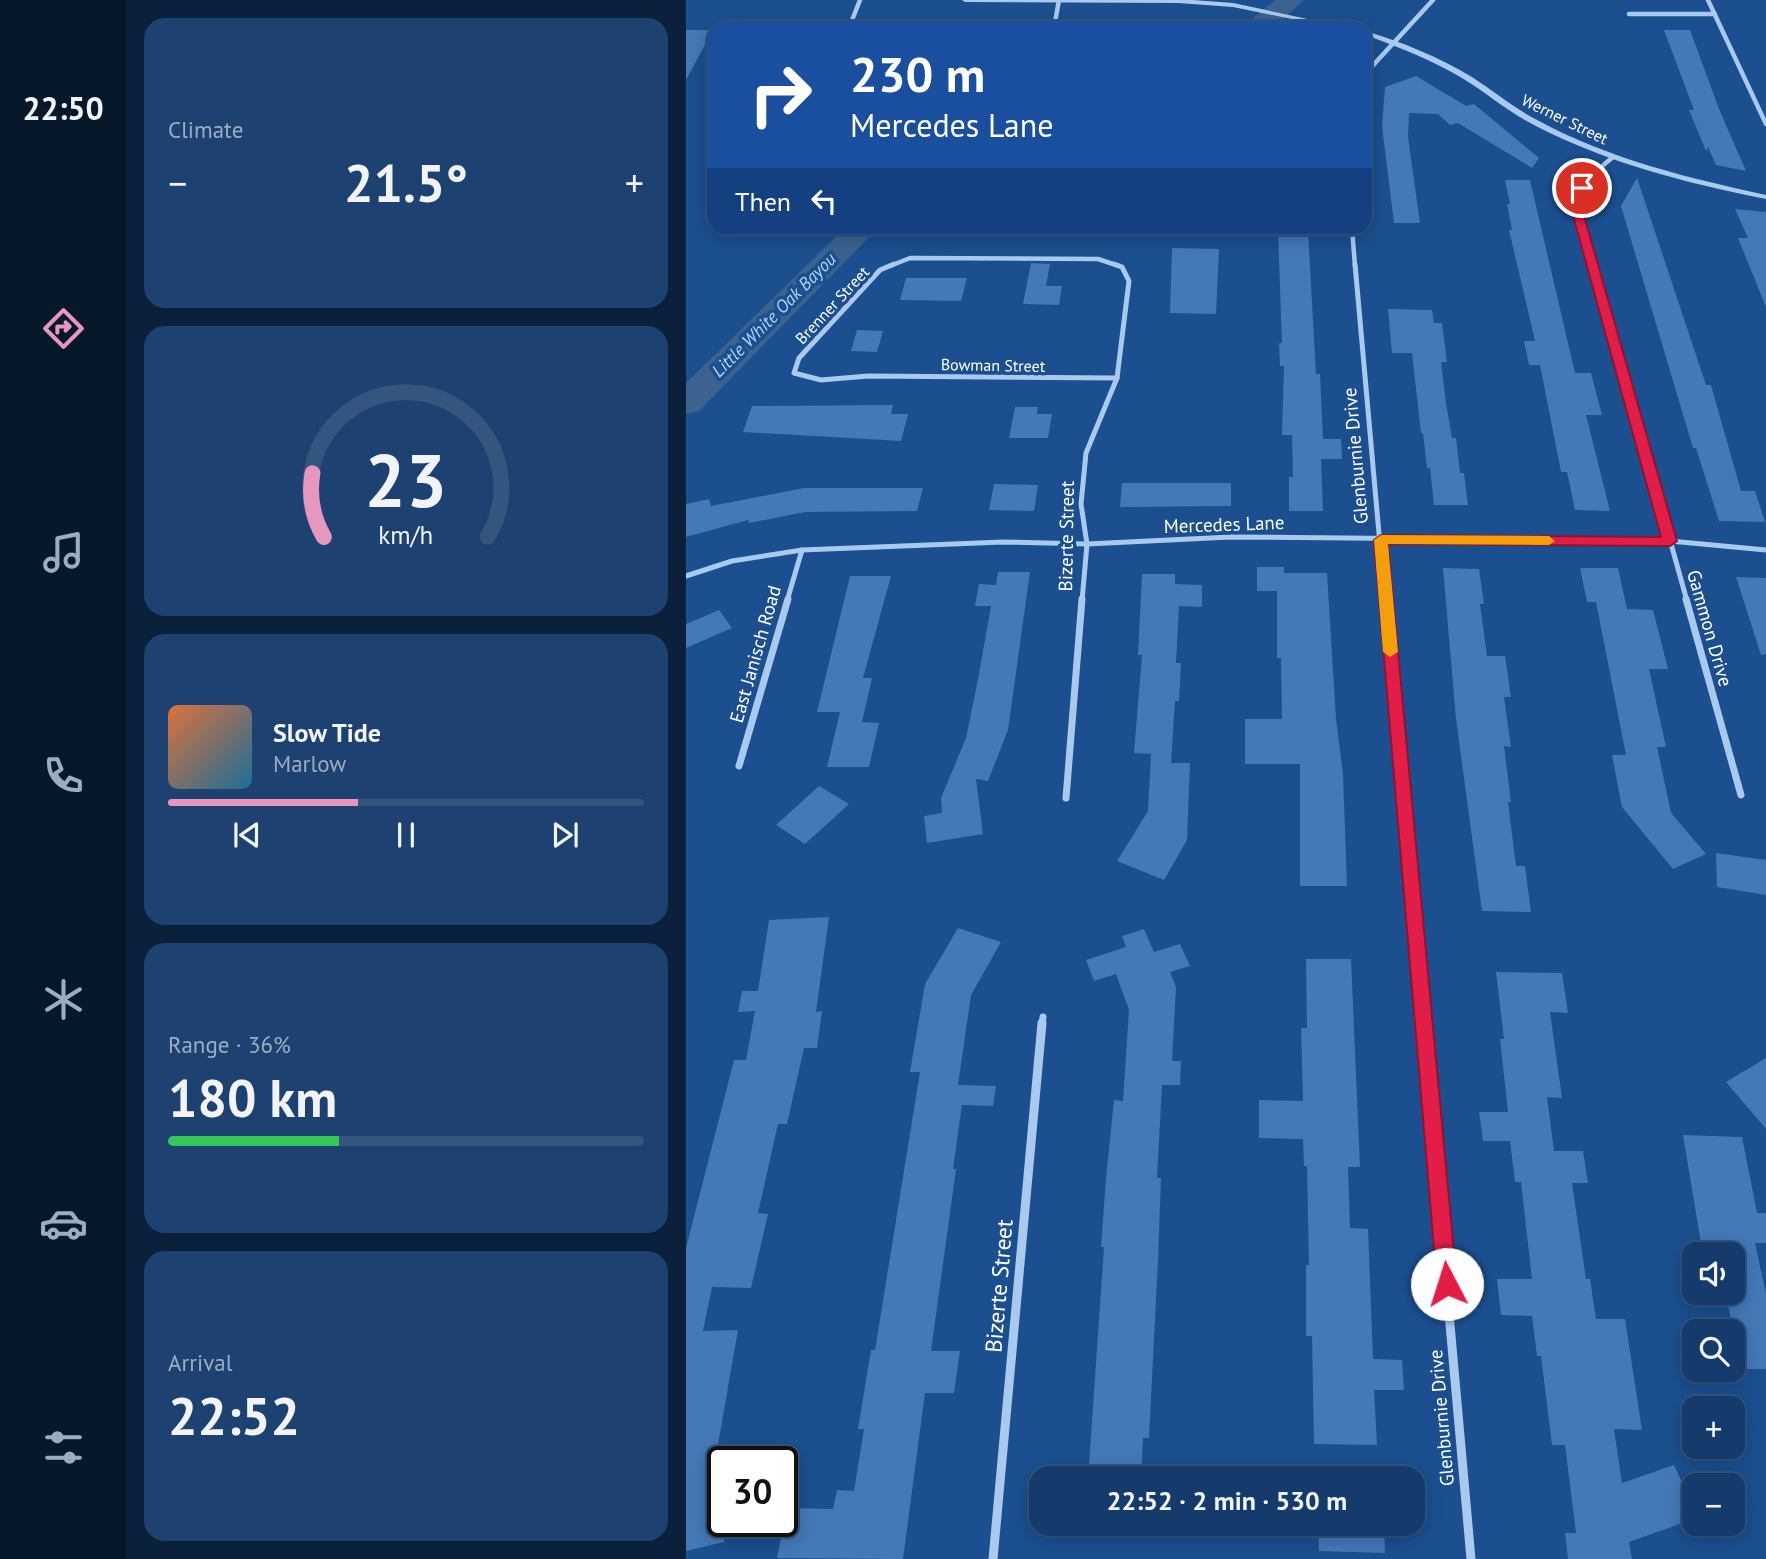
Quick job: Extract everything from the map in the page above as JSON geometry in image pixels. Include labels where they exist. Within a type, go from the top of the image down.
[{"type":"street","points":[[852,21],[860,0]]},
{"type":"street","points":[[965,0],[1179,0],[1251,8],[1317,21]]},
{"type":"street","points":[[1055,21],[1059,0]]},
{"type":"street","points":[[1372,66],[1433,0]]},
{"type":"street","points":[[1708,0],[1766,124]]},
{"type":"street","points":[[1629,14],[1715,14]]},
{"type":"street","name":"Werner Street","points":[[1372,35],[1394,42],[1465,76],[1534,122],[1613,158],[1675,177],[1766,197]]},
{"type":"street","name":"Gammon Drive","points":[[1613,158],[1590,176],[1582,188],[1577,205],[1741,795]]},
{"type":"street","name":"Glenburnie Drive","points":[[1353,235],[1471,1559]]},
{"type":"street","name":"Brenner Street","points":[[868,376],[821,380],[794,373],[799,358],[880,270],[910,258],[937,256],[1056,258]]},
{"type":"street","name":"Bizerte Street","points":[[1056,258],[1098,259],[1122,267],[1129,281],[1117,378],[1086,453],[1081,504],[1087,544],[1066,797]]},
{"type":"street","name":"Bowman Street","points":[[868,376],[1117,378]]},
{"type":"street","name":"Mercedes Lane","points":[[686,576],[732,561],[802,550],[1003,542],[1087,544],[1231,537],[1670,541],[1766,550]]},
{"type":"street","name":"East Janisch Road","points":[[739,766],[802,550]]},
{"type":"street","name":"Bizerte Street","points":[[993,1559],[1043,1017]]},
{"type":"building","points":[[686,30],[707,30],[707,41],[686,80]]},
{"type":"building","points":[[1664,30],[1690,30],[1719,109],[1746,171],[1716,165],[1708,147],[1706,151],[1689,110],[1694,110]]},
{"type":"building","points":[[1416,76],[1466,106],[1474,104],[1539,158],[1532,168],[1458,123],[1450,125],[1438,114],[1409,113],[1408,137],[1420,223],[1394,223],[1382,127],[1385,87]]},
{"type":"building","points":[[1637,178],[1706,385],[1711,385],[1741,491],[1755,491],[1765,522],[1719,521],[1696,448],[1693,448],[1621,206]]},
{"type":"building","points":[[1505,180],[1530,180],[1575,373],[1591,373],[1602,415],[1586,415],[1610,511],[1575,510],[1567,472],[1561,472],[1540,365],[1529,365],[1524,341],[1535,341],[1509,230],[1512,230],[1507,204],[1510,204]]},
{"type":"building","points":[[1735,209],[1766,212],[1766,307],[1738,238],[1748,238]]},
{"type":"building","points":[[1278,235],[1308,235],[1316,374],[1320,374],[1323,439],[1341,439],[1342,459],[1321,459],[1323,511],[1289,511],[1289,477],[1293,477],[1292,435],[1282,435],[1284,366],[1280,366],[1279,343],[1282,343]]},
{"type":"building","points":[[1172,248],[1219,249],[1216,314],[1170,313]]},
{"type":"building","points":[[1031,263],[1050,264],[1046,286],[1062,286],[1059,305],[1023,304]]},
{"type":"building","points":[[906,278],[967,278],[961,301],[900,300]]},
{"type":"building","points":[[1388,309],[1432,310],[1434,323],[1442,323],[1447,362],[1441,362],[1446,403],[1452,438],[1456,438],[1460,473],[1464,473],[1468,505],[1434,505],[1430,468],[1427,468],[1421,433],[1412,353],[1392,353]]},
{"type":"building","points":[[857,330],[883,331],[877,352],[851,351]]},
{"type":"building","points":[[893,405],[891,414],[908,414],[901,441],[743,432],[752,406]]},
{"type":"building","points":[[1015,407],[1038,407],[1037,414],[1052,414],[1048,438],[1009,438]]},
{"type":"building","points":[[1122,483],[1231,483],[1231,506],[1120,507]]},
{"type":"building","points":[[994,484],[1038,485],[1034,511],[989,510]]},
{"type":"building","points":[[804,488],[923,488],[917,511],[805,512],[749,523],[748,520],[686,537],[686,504],[709,499],[711,506]]},
{"type":"building","points":[[1257,567],[1284,567],[1284,573],[1327,573],[1336,719],[1343,774],[1347,886],[1300,886],[1300,764],[1245,764],[1245,719],[1282,719],[1281,658],[1277,658],[1277,591],[1257,591]]},
{"type":"building","points":[[1443,568],[1479,569],[1484,604],[1480,604],[1487,656],[1505,656],[1511,697],[1504,697],[1511,747],[1504,746],[1511,802],[1508,802],[1516,866],[1525,866],[1531,912],[1482,911],[1456,719]]},
{"type":"building","points":[[1580,568],[1618,568],[1627,609],[1653,610],[1668,669],[1649,669],[1666,747],[1657,747],[1671,813],[1706,854],[1673,869],[1622,807],[1612,755],[1626,755],[1596,602],[1587,602]]},
{"type":"building","points":[[998,572],[1030,572],[1008,730],[988,781],[976,779],[983,834],[927,843],[924,816],[942,813],[941,798],[966,738],[978,679],[991,606],[975,606],[979,584],[996,585]]},
{"type":"building","points":[[1142,574],[1175,574],[1175,584],[1202,585],[1202,607],[1179,606],[1176,663],[1181,663],[1179,701],[1175,701],[1171,763],[1190,763],[1187,840],[1164,880],[1117,861],[1148,811],[1151,754],[1134,753],[1142,655],[1138,655]]},
{"type":"building","points":[[850,576],[891,576],[863,678],[872,678],[862,722],[879,723],[869,767],[827,767],[840,712],[817,712]]},
{"type":"building","points":[[1736,577],[1766,578],[1766,654],[1761,655]]},
{"type":"building","points":[[719,610],[732,628],[686,648],[686,624]]},
{"type":"building","points":[[819,786],[849,804],[805,844],[776,825]]},
{"type":"building","points":[[1716,853],[1766,860],[1766,895],[1717,887]]},
{"type":"building","points":[[829,917],[816,1012],[822,1011],[817,1048],[804,1048],[787,1124],[778,1124],[758,1213],[768,1214],[751,1288],[712,1287],[703,1331],[738,1330],[718,1446],[707,1446],[707,1537],[724,1537],[724,1542],[686,1551],[686,1248],[734,1060],[746,1060],[755,1011],[738,1012],[742,991],[758,991],[769,920]]},
{"type":"building","points":[[958,928],[1001,942],[971,995],[958,1085],[996,1086],[993,1106],[962,1105],[953,1169],[956,1169],[931,1351],[960,1351],[954,1393],[925,1393],[903,1559],[777,1558],[781,1537],[798,1537],[798,1508],[833,1509],[837,1490],[854,1491],[864,1429],[858,1429],[871,1350],[875,1350],[920,1072],[910,1072],[925,984]]},
{"type":"building","points":[[1144,929],[1154,952],[1180,944],[1190,966],[1170,972],[1176,987],[1172,1061],[1181,1061],[1180,1085],[1162,1085],[1157,1178],[1161,1178],[1158,1260],[1149,1438],[1143,1438],[1142,1466],[1089,1466],[1106,1178],[1114,1100],[1123,1101],[1129,1010],[1116,974],[1094,981],[1086,960],[1126,947],[1122,936]]},
{"type":"building","points":[[1306,959],[1351,959],[1360,1167],[1348,1167],[1350,1228],[1368,1229],[1373,1359],[1402,1360],[1404,1390],[1374,1390],[1377,1445],[1314,1444],[1312,1336],[1306,1336],[1306,1265],[1309,1265],[1307,1166],[1304,1166],[1303,1139],[1259,1138],[1259,1100],[1303,1101],[1301,1028],[1307,1028]]},
{"type":"building","points":[[1496,972],[1562,973],[1568,1013],[1550,1012],[1562,1098],[1547,1097],[1554,1151],[1583,1151],[1588,1183],[1572,1183],[1586,1279],[1590,1279],[1596,1319],[1625,1319],[1642,1430],[1614,1429],[1622,1483],[1674,1465],[1682,1483],[1682,1523],[1629,1542],[1632,1559],[1568,1559],[1565,1533],[1576,1533],[1565,1445],[1552,1445],[1541,1356],[1537,1356],[1532,1316],[1501,1315],[1497,1279],[1532,1279],[1521,1182],[1515,1182],[1510,1141],[1483,1141],[1479,1112],[1508,1112],[1500,1039],[1504,1039]]},
{"type":"building","points":[[1766,1058],[1766,1129],[1726,1082]]},
{"type":"building","points":[[1683,1135],[1742,1137],[1757,1213],[1766,1213],[1766,1243],[1755,1243],[1766,1294],[1766,1369],[1745,1369],[1745,1319],[1731,1319],[1728,1305],[1745,1305],[1745,1242],[1701,1242]]},
{"type":"building","points":[[1318,1536],[1384,1536],[1385,1553],[1319,1551]]},
{"type":"waterway","name":"Little White Oak Bayou","points":[[1265,21],[1291,0]]},
{"type":"waterway","name":"Little White Oak Bayou","points":[[686,403],[855,235]]},
{"type":"slow traffic","points":[[1390,652],[1381,540],[1549,541]]},
{"type":"route","points":[[1447,1284],[1381,540],[1670,541],[1580,219],[1577,205],[1582,188]]}]
